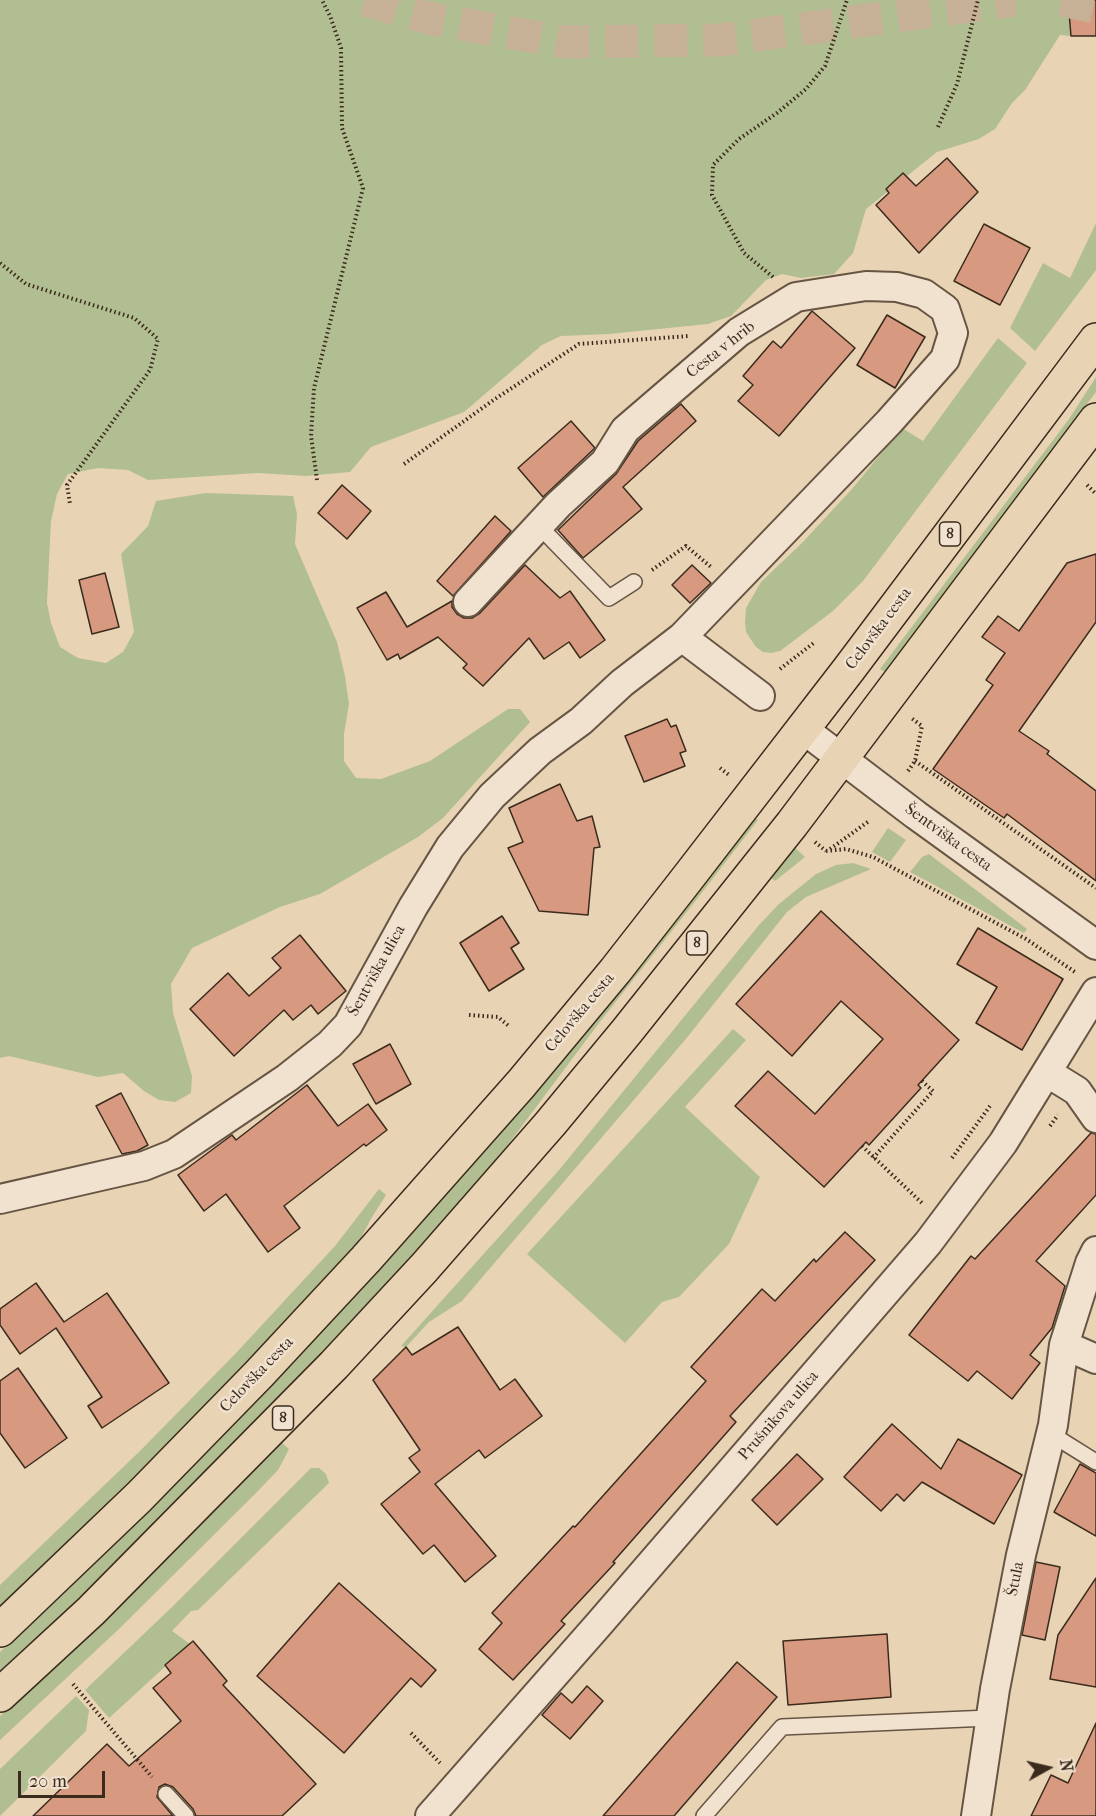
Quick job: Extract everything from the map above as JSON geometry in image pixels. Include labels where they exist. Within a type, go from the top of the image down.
[{"type":"main road","name":"Celovška cesta","points":[[0,1630],[139,1497],[251,1383],[456,1158],[615,971],[802,729],[1096,340]]},
{"type":"main road","name":"8","points":[[0,1695],[91,1611],[334,1365],[424,1268],[549,1124],[627,1031],[792,824],[1096,420]]},
{"type":"street","name":"Cesta v hrib","points":[[468,602],[558,505],[605,462],[625,430],[739,332],[796,297],[866,286],[897,287],[924,294],[945,309],[953,333],[945,359],[889,422],[682,637]]},
{"type":"street","points":[[682,637],[760,696]]},
{"type":"street","name":"Šentviška ulica","points":[[0,1198],[144,1166],[174,1154],[287,1078],[330,1044],[348,1025],[413,907],[450,847],[492,796],[540,751],[682,637]]},
{"type":"street","name":"Šentviška cesta","points":[[802,729],[916,815],[1096,945]]},
{"type":"street","name":"Prušnikova ulica","points":[[430,1816],[928,1243],[1003,1143],[1048,1073],[1086,982]]},
{"type":"street","points":[[1048,1073],[1077,1091],[1096,1119]]},
{"type":"street","name":"Štula","points":[[976,1816],[989,1718],[1021,1555],[1051,1434],[1064,1344],[1096,1251]]},
{"type":"street","points":[[1064,1344],[1096,1359]]},
{"type":"lane","points":[[539,525],[609,598],[634,582]]},
{"type":"lane","points":[[1051,1434],[1096,1462]]},
{"type":"lane","points":[[704,1816],[782,1726],[989,1718]]},
{"type":"lane","points":[[166,1794],[186,1816]]},
{"type":"path","points":[[317,480],[311,435],[314,388],[363,188],[342,129],[340,48],[330,16],[322,0]]},
{"type":"path","points":[[796,297],[744,253],[712,195],[713,165],[739,139],[777,113],[806,89],[825,66],[847,0]]},
{"type":"path","points":[[938,127],[957,84],[978,0]]},
{"type":"path","points":[[0,263],[26,284],[134,318],[158,339],[150,370],[67,485],[70,504]]},
{"type":"path","points":[[404,464],[495,399],[579,344],[693,335]]},
{"type":"path","points":[[1087,484],[1096,494]]},
{"type":"path","points":[[634,582],[686,546],[732,585]]},
{"type":"path","points":[[780,669],[815,642]]},
{"type":"path","points":[[908,715],[922,726],[915,761],[908,771]]},
{"type":"path","points":[[915,761],[1096,888]]},
{"type":"path","points":[[869,821],[826,851],[846,849],[873,857],[1026,939],[1086,982]]},
{"type":"path","points":[[469,1015],[498,1017],[510,1027]]},
{"type":"path","points":[[873,1158],[933,1091],[922,1081]]},
{"type":"path","points":[[862,1146],[921,1203]]},
{"type":"path","points":[[73,1684],[166,1794]]},
{"type":"path","points":[[411,1733],[440,1763]]},
{"type":"green space","points":[[0,0],[1068,0],[1071,36],[1060,35],[1025,90],[1012,103],[995,129],[979,139],[937,152],[866,209],[853,253],[834,274],[801,278],[782,274],[766,280],[731,316],[708,324],[609,334],[561,336],[542,345],[464,412],[371,447],[350,472],[306,476],[258,473],[148,480],[128,470],[98,468],[68,474],[57,494],[51,521],[47,603],[51,623],[60,647],[78,658],[106,663],[123,652],[134,632],[121,554],[148,526],[156,501],[206,493],[293,496],[297,514],[295,544],[337,642],[345,676],[349,704],[344,734],[344,761],[356,778],[381,779],[430,761],[508,709],[520,709],[530,722],[443,818],[418,837],[320,894],[280,907],[192,948],[171,984],[173,1013],[192,1076],[191,1093],[175,1102],[159,1100],[144,1091],[123,1073],[98,1077],[9,1056],[0,1058]]},
{"type":"green space","points":[[1096,223],[1096,270],[1035,351],[1010,328],[1043,263],[1070,278]]},
{"type":"green space","points":[[998,338],[1027,363],[863,581],[833,611],[780,651],[763,652],[756,647],[746,632],[746,608],[761,582],[802,543],[852,489],[902,428],[923,441]]},
{"type":"green space","points":[[1096,377],[1096,392],[885,672],[880,669],[1069,419]]},
{"type":"green space","points":[[755,817],[758,820],[599,1023],[498,1158],[451,1214],[324,1353],[141,1540],[0,1674],[0,1652],[130,1528],[248,1409],[487,1149],[595,1020]]},
{"type":"green space","points":[[888,828],[906,840],[890,862],[872,852]]},
{"type":"green space","points":[[793,846],[805,857],[775,881],[769,876]]},
{"type":"green space","points":[[929,854],[1027,929],[1024,933],[910,872],[922,857]]},
{"type":"green space","points":[[853,863],[871,869],[806,897],[787,912],[685,1040],[462,1301],[429,1322],[406,1347],[401,1346],[559,1170],[759,925],[779,904],[816,874],[836,865]]},
{"type":"green space","points":[[733,1029],[746,1040],[685,1107],[760,1177],[729,1244],[679,1297],[662,1302],[625,1343],[527,1254]]},
{"type":"green space","points":[[379,1189],[386,1195],[358,1243],[248,1365],[0,1610],[0,1585],[140,1451],[237,1352],[335,1246]]},
{"type":"green space","points":[[281,1442],[289,1449],[278,1470],[119,1629],[0,1740],[0,1716],[107,1617]]},
{"type":"green space","points":[[311,1468],[319,1468],[326,1474],[329,1483],[198,1610],[191,1611],[172,1631],[190,1644],[109,1718],[85,1690]]},
{"type":"green space","points":[[76,1696],[89,1710],[86,1731],[0,1816],[0,1769]]},
{"type":"building","points":[[1068,0],[1096,0],[1096,36],[1071,36]]},
{"type":"building","points":[[947,158],[978,192],[919,253],[876,205],[889,193],[886,189],[903,173],[916,186]]},
{"type":"building","points":[[984,224],[1030,248],[1000,305],[954,281]]},
{"type":"building","points":[[812,311],[855,348],[779,436],[738,401],[753,385],[743,376],[773,341],[781,348]]},
{"type":"building","points":[[887,315],[925,337],[895,388],[857,365]]},
{"type":"building","points":[[681,404],[696,421],[623,487],[642,509],[583,558],[558,530],[616,474],[638,441]]},
{"type":"building","points":[[571,421],[595,448],[543,497],[518,468]]},
{"type":"building","points":[[342,485],[371,511],[347,539],[318,513]]},
{"type":"building","points":[[495,516],[511,531],[453,596],[437,581]]},
{"type":"building","points":[[1096,554],[1096,622],[1019,731],[1049,751],[1047,754],[1096,791],[1096,881],[1007,814],[1004,818],[933,769],[993,685],[986,680],[1005,653],[982,637],[998,616],[1019,631],[1067,563]]},
{"type":"building","points":[[525,565],[560,598],[570,591],[605,640],[580,658],[569,642],[544,659],[529,638],[483,686],[463,668],[467,664],[438,637],[400,659],[398,654],[387,660],[357,608],[386,592],[407,627],[452,601],[452,607],[457,614],[464,618],[472,618],[480,613]]},
{"type":"building","points":[[692,565],[711,583],[690,603],[672,585]]},
{"type":"building","points":[[105,573],[119,627],[92,634],[79,580]]},
{"type":"building","points":[[667,719],[671,727],[676,725],[686,751],[680,753],[685,766],[644,782],[625,736]]},
{"type":"building","points":[[560,784],[577,821],[592,816],[600,847],[594,848],[588,915],[539,911],[508,848],[523,842],[509,808]]},
{"type":"building","points":[[821,911],[959,1040],[918,1085],[921,1088],[869,1145],[866,1142],[824,1187],[735,1106],[768,1071],[815,1114],[883,1039],[841,1001],[792,1056],[736,1004]]},
{"type":"building","points":[[502,916],[519,943],[511,948],[524,969],[489,991],[460,943]]},
{"type":"building","points":[[978,928],[1063,979],[1022,1050],[976,1023],[997,987],[957,964]]},
{"type":"building","points":[[300,935],[346,991],[318,1014],[311,1005],[293,1020],[284,1010],[234,1056],[190,1009],[228,973],[249,996],[281,968],[272,958]]},
{"type":"building","points":[[390,1044],[411,1084],[376,1104],[353,1064]]},
{"type":"building","points":[[307,1085],[338,1126],[368,1104],[387,1130],[366,1146],[364,1144],[284,1206],[300,1228],[268,1252],[226,1194],[204,1211],[178,1175],[232,1135],[236,1140]]},
{"type":"building","points":[[121,1093],[148,1145],[137,1151],[122,1154],[96,1106]]},
{"type":"building","points":[[1091,1133],[1096,1134],[1096,1195],[1036,1261],[1065,1286],[1052,1328],[1030,1355],[1040,1363],[1012,1399],[977,1371],[968,1381],[909,1335],[971,1256],[975,1259]]},
{"type":"building","points":[[845,1232],[875,1260],[730,1416],[736,1422],[613,1562],[615,1563],[561,1621],[565,1624],[513,1680],[479,1649],[502,1623],[492,1613],[573,1526],[575,1527],[706,1381],[691,1367],[762,1289],[775,1301],[814,1259],[816,1262]]},
{"type":"building","points":[[36,1283],[64,1322],[107,1293],[169,1383],[102,1428],[88,1406],[102,1397],[56,1328],[20,1354],[0,1325],[0,1309]]},
{"type":"building","points":[[458,1327],[500,1390],[515,1379],[542,1416],[485,1458],[479,1450],[435,1484],[496,1556],[465,1582],[434,1545],[423,1554],[381,1504],[420,1472],[409,1458],[420,1450],[373,1380],[406,1347],[412,1355]]},
{"type":"building","points":[[18,1368],[67,1438],[25,1468],[0,1433],[0,1381]]},
{"type":"building","points":[[892,1424],[941,1469],[958,1439],[1022,1475],[994,1524],[922,1482],[904,1501],[897,1494],[881,1511],[844,1477]]},
{"type":"building","points":[[797,1454],[823,1479],[777,1525],[752,1500]]},
{"type":"building","points":[[1080,1464],[1096,1473],[1096,1536],[1054,1512]]},
{"type":"building","points":[[1036,1562],[1060,1567],[1045,1640],[1022,1635]]},
{"type":"building","points":[[1096,1578],[1096,1687],[1050,1679],[1058,1635]]},
{"type":"building","points":[[339,1583],[436,1670],[421,1687],[411,1678],[344,1753],[257,1676]]},
{"type":"building","points":[[887,1634],[891,1697],[788,1705],[783,1641]]},
{"type":"building","points":[[193,1641],[227,1681],[223,1685],[316,1784],[282,1816],[196,1816],[193,1809],[173,1787],[165,1784],[159,1787],[157,1797],[173,1816],[33,1816],[107,1744],[129,1766],[181,1721],[153,1688],[171,1673],[165,1665]]},
{"type":"building","points":[[737,1662],[777,1697],[674,1816],[603,1816]]},
{"type":"building","points":[[587,1686],[603,1701],[570,1739],[542,1715],[561,1693],[572,1703]]},
{"type":"building","points":[[1096,1723],[1096,1816],[1031,1816],[1051,1775],[1068,1783]]},
{"type":"tunnel","points":[[365,0],[432,19],[565,42],[720,40],[1015,0]]},
{"type":"tunnel","points":[[1061,0],[1096,7]]}]
